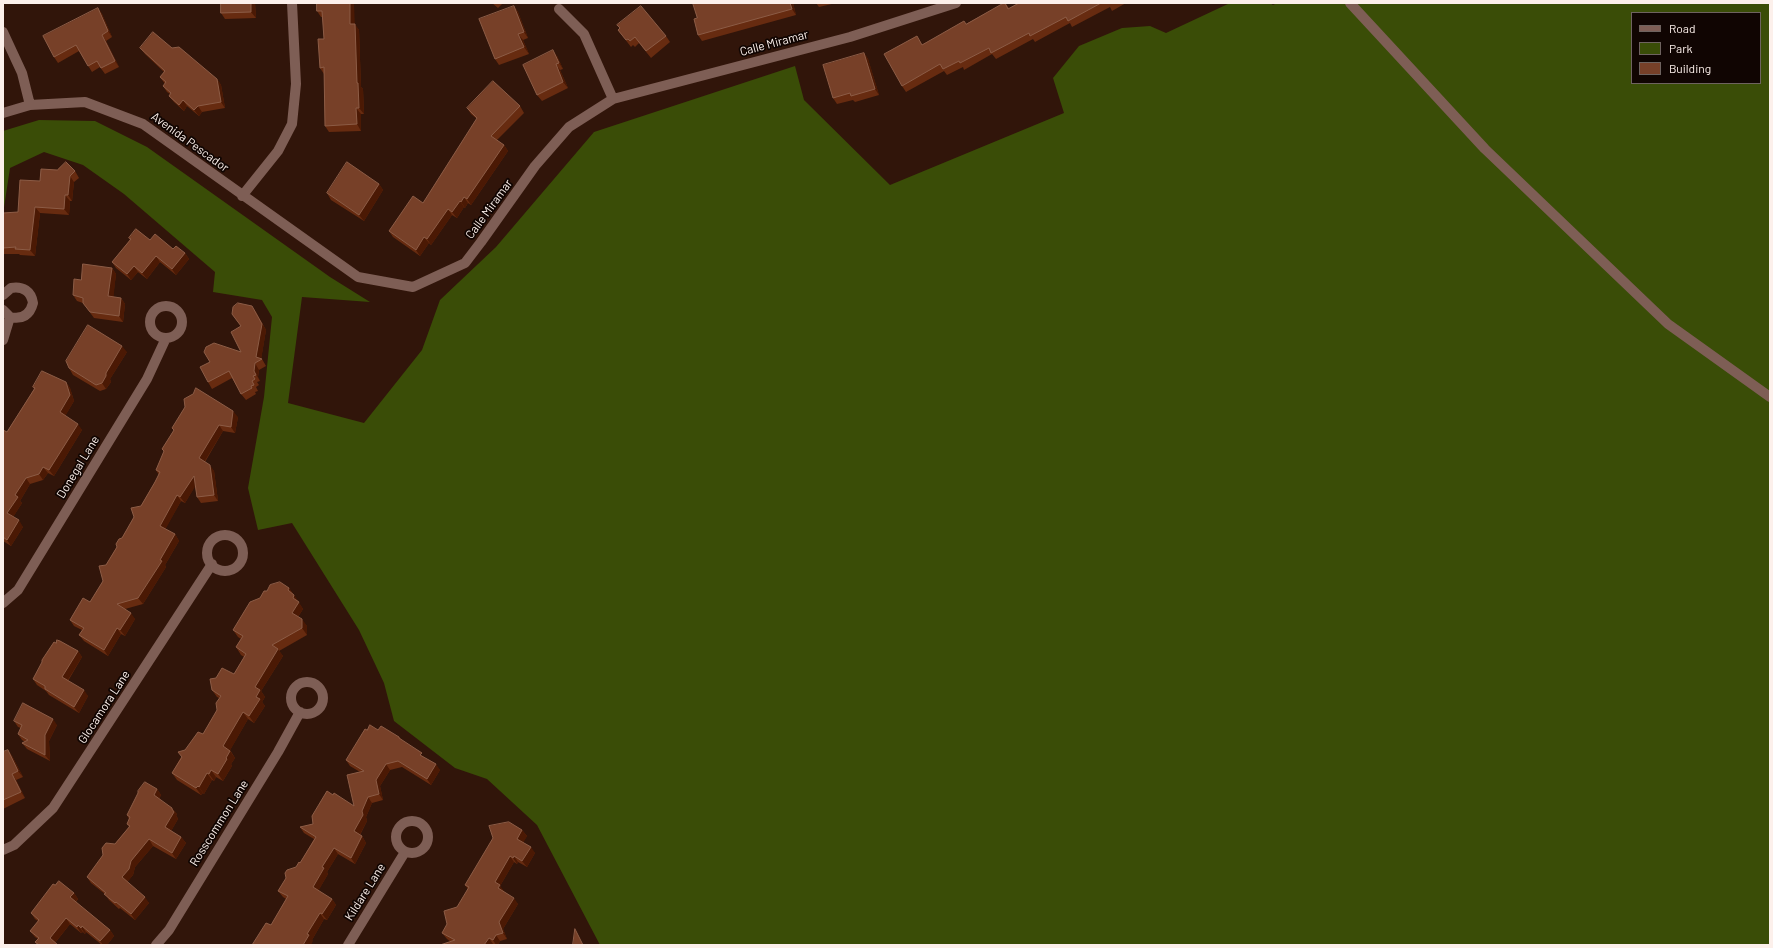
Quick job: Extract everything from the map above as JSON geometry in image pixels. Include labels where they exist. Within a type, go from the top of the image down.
[{"type":"street","points":[[242,196],[278,150],[292,124],[296,84],[292,3]]},
{"type":"street","name":"Calle Miramar","points":[[242,196],[358,277],[413,287],[464,263],[481,242],[535,166],[569,127],[613,99],[850,37],[956,3]]},
{"type":"street","points":[[1350,3],[1485,149],[1668,324],[1770,397]]},
{"type":"street","points":[[559,9],[584,34],[613,99]]},
{"type":"street","points":[[3,32],[5,43],[22,73],[30,105]]},
{"type":"street","name":"Avenida Pescador","points":[[3,112],[30,105],[85,102],[144,124],[242,196]]},
{"type":"street","points":[[3,295],[11,288],[23,288],[32,297],[33,303],[28,314],[16,319],[7,314],[3,340]]},
{"type":"street","name":"Donegal Lane","points":[[3,603],[18,590],[22,584],[147,379],[166,338]]},
{"type":"street","name":"Glocamora Lane","points":[[3,850],[14,845],[53,808],[212,564]]},
{"type":"street","name":"Rosscommon Lane","points":[[156,945],[168,930],[300,712]]},
{"type":"street","name":"Kildare Lane","points":[[348,945],[405,852]]},
{"type":"green space","points":[[1230,3],[1270,3],[1273,5],[1277,3],[1770,3],[1770,945],[600,945],[537,825],[487,779],[455,768],[394,721],[384,683],[359,630],[292,523],[258,530],[248,488],[264,397],[272,317],[262,300],[213,292],[215,272],[124,194],[83,165],[44,152],[10,168],[3,214],[3,131],[39,120],[95,121],[147,147],[330,277],[370,302],[302,297],[288,403],[364,423],[422,350],[440,300],[496,247],[594,132],[795,66],[804,100],[890,185],[1064,113],[1053,78],[1079,46],[1122,28],[1150,26],[1166,33]]},
{"type":"building","points":[[221,3],[251,3],[251,12],[221,13]]},
{"type":"building","points":[[317,3],[350,3],[350,24],[355,24],[359,108],[356,108],[357,124],[325,126],[324,67],[320,68],[318,39],[324,39],[322,11],[317,11]]},
{"type":"building","points":[[693,3],[790,3],[792,9],[698,35],[694,19],[697,18]]},
{"type":"building","points":[[1004,3],[1008,9],[1019,3],[1101,3],[1068,21],[1066,17],[1030,36],[1029,33],[991,53],[989,48],[960,63],[959,61],[943,69],[940,64],[902,86],[884,54],[917,36],[922,45],[964,21],[966,24]]},
{"type":"building","points":[[514,6],[524,32],[518,34],[524,47],[495,59],[479,19]]},
{"type":"building","points":[[641,6],[666,36],[646,51],[635,37],[630,41],[628,39],[626,40],[618,30],[620,28],[617,25]]},
{"type":"building","points":[[98,8],[108,31],[102,35],[115,61],[101,68],[97,61],[88,66],[76,45],[54,57],[43,36]]},
{"type":"building","points":[[153,32],[172,48],[179,47],[217,79],[221,102],[198,106],[194,110],[183,100],[179,105],[169,96],[171,93],[163,86],[166,82],[160,77],[165,71],[140,48]]},
{"type":"building","points":[[553,50],[559,63],[556,64],[563,82],[537,95],[523,65]]},
{"type":"building","points":[[864,53],[875,89],[851,96],[850,93],[833,98],[823,65]]},
{"type":"building","points":[[493,81],[520,106],[491,136],[504,145],[467,199],[464,197],[452,212],[448,209],[427,239],[424,237],[416,250],[389,231],[413,196],[423,203],[477,118],[467,108]]},
{"type":"building","points":[[66,162],[75,171],[70,176],[68,195],[65,195],[64,209],[35,207],[30,250],[15,249],[16,247],[3,248],[3,213],[18,212],[20,180],[40,181],[41,169],[57,170]]},
{"type":"building","points":[[347,162],[379,184],[359,215],[327,193]]},
{"type":"building","points":[[136,229],[150,240],[155,234],[173,249],[176,246],[185,253],[172,269],[156,256],[142,273],[134,266],[127,274],[112,262],[131,239],[129,238]]},
{"type":"building","points":[[83,264],[112,268],[108,296],[121,298],[119,316],[90,312],[83,303],[83,298],[73,295],[74,279],[81,280]]},
{"type":"building","points":[[238,303],[252,306],[262,324],[256,357],[262,359],[255,363],[254,371],[256,375],[253,376],[255,379],[252,381],[254,385],[251,386],[252,388],[241,394],[229,371],[208,382],[200,367],[210,362],[204,352],[206,347],[214,343],[241,352],[231,332],[241,326],[232,314],[233,307]]},
{"type":"building","points":[[88,325],[122,346],[106,373],[102,383],[96,385],[69,368],[66,361]]},
{"type":"building","points":[[42,371],[66,382],[70,395],[60,412],[78,424],[49,470],[43,467],[39,474],[26,478],[15,495],[18,497],[7,513],[19,520],[7,540],[3,537],[3,430],[7,432],[35,388],[33,387]]},
{"type":"building","points":[[196,388],[233,411],[231,427],[219,425],[199,458],[210,465],[214,495],[197,497],[194,476],[180,497],[177,495],[160,526],[175,534],[160,560],[162,561],[138,598],[117,604],[131,613],[120,630],[117,628],[104,650],[79,635],[84,628],[70,620],[83,598],[90,602],[103,581],[99,566],[106,565],[117,547],[116,544],[119,539],[122,538],[134,517],[131,508],[141,506],[155,482],[160,472],[156,470],[164,451],[162,449],[174,430],[172,428],[185,407],[184,399],[193,394]]},
{"type":"building","points":[[280,582],[289,588],[288,590],[294,595],[293,598],[299,602],[292,613],[302,619],[302,628],[272,645],[278,649],[255,687],[260,690],[256,697],[260,699],[249,716],[243,712],[223,746],[230,751],[218,774],[211,770],[209,774],[207,773],[199,787],[198,786],[196,788],[172,773],[182,757],[178,752],[185,750],[198,732],[203,734],[217,710],[216,703],[221,696],[212,690],[210,679],[216,678],[222,668],[234,674],[246,654],[236,647],[243,636],[233,630],[250,602],[260,598],[264,591],[267,591],[270,585]]},
{"type":"building","points":[[57,640],[78,651],[62,677],[84,690],[74,707],[45,689],[45,686],[33,679],[42,660]]},
{"type":"building","points":[[23,703],[53,719],[45,735],[45,755],[22,743],[28,740],[18,734],[22,725],[14,721]]},
{"type":"building","points":[[370,725],[378,730],[381,726],[422,753],[420,755],[436,764],[427,779],[398,761],[386,764],[376,780],[379,794],[368,797],[362,811],[363,815],[354,831],[362,836],[351,858],[334,848],[322,867],[324,868],[313,887],[332,899],[322,914],[320,913],[307,934],[309,935],[303,945],[252,945],[266,923],[271,925],[288,896],[278,891],[286,878],[285,873],[287,870],[296,867],[299,862],[300,863],[316,837],[300,827],[313,824],[312,816],[327,791],[333,795],[334,793],[354,806],[347,775],[364,771],[346,760],[365,729],[367,730]]},
{"type":"building","points":[[8,750],[18,771],[12,774],[21,792],[3,800],[3,752]]},
{"type":"building","points":[[145,782],[157,789],[154,795],[172,808],[174,812],[165,827],[181,837],[172,853],[149,839],[131,861],[129,869],[122,877],[145,897],[131,914],[104,894],[106,893],[87,877],[103,855],[102,848],[106,843],[115,844],[130,826],[127,824],[130,817],[127,815],[138,791]]},
{"type":"building","points":[[509,822],[522,830],[517,839],[531,847],[522,861],[514,856],[513,858],[510,856],[495,882],[500,885],[498,888],[514,898],[499,922],[503,933],[496,935],[493,940],[489,938],[484,945],[440,945],[455,940],[442,933],[447,924],[444,911],[457,907],[469,887],[465,885],[493,838],[489,826]]},
{"type":"building","points":[[59,881],[74,893],[70,897],[110,930],[100,941],[82,926],[81,928],[78,925],[77,927],[66,918],[50,938],[58,945],[39,945],[35,942],[39,938],[30,931],[39,920],[31,913],[53,884],[55,885]]},
{"type":"building","points":[[575,929],[583,945],[573,945]]}]
